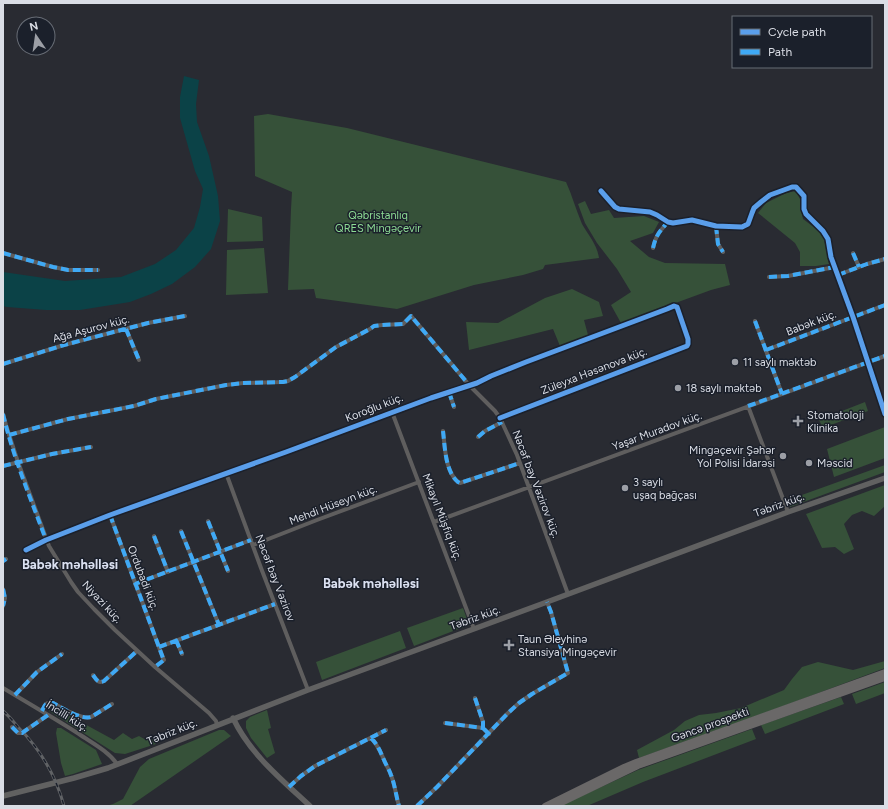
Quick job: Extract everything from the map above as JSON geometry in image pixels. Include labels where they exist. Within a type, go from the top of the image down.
[{"type":"main road","name":"Təbriz küç.","points":[[3,796],[74,778],[118,764],[308,690],[788,512],[885,478]]},
{"type":"main road","name":"Gəncə prospekti","points":[[545,806],[636,762],[885,672]]},
{"type":"main road","name":"Gəncə prospekti","points":[[555,806],[638,766],[885,678]]},
{"type":"main road","points":[[234,718],[251,748],[264,763],[310,806]]},
{"type":"street","points":[[601,191],[615,207],[619,209],[650,212],[657,214],[668,222],[673,223],[692,220],[716,226],[739,228],[745,227],[748,224],[754,208],[770,195],[796,187],[804,196],[804,209],[806,214],[826,235],[828,240],[829,250],[885,414]]},
{"type":"street","points":[[653,248],[655,238],[668,222]]},
{"type":"street","points":[[716,226],[718,244],[723,252]]},
{"type":"street","points":[[3,253],[68,270],[98,270]]},
{"type":"street","points":[[853,253],[859,267]]},
{"type":"street","points":[[838,275],[885,259]]},
{"type":"street","points":[[769,277],[788,276],[835,267]]},
{"type":"street","name":"Babək küç.","points":[[766,350],[885,305]]},
{"type":"street","name":"Koroğlu küç.","points":[[26,550],[46,540],[110,515],[226,474],[392,412],[470,386],[519,365],[674,306],[677,307],[688,339]]},
{"type":"street","name":"Ağa Aşurov küç.","points":[[3,364],[64,345],[148,323],[185,316]]},
{"type":"street","name":"Nəcəf bəy Vəzirov küç.","points":[[9,435],[68,419],[226,385],[288,381],[336,347],[374,326],[403,324],[411,316],[470,386],[495,411],[501,420],[520,463],[568,594]]},
{"type":"street","points":[[755,321],[782,394]]},
{"type":"street","points":[[126,329],[138,360]]},
{"type":"street","name":"Züleyxa Həsənova küç.","points":[[501,420],[687,346],[688,339]]},
{"type":"street","name":"Yaşar Muradov küç.","points":[[434,522],[885,356]]},
{"type":"street","points":[[449,392],[454,407]]},
{"type":"street","points":[[748,406],[788,512]]},
{"type":"street","name":"Mikayıl Müşfiq küç.","points":[[392,412],[474,629]]},
{"type":"street","name":"Niyazi küç.","points":[[3,414],[18,462],[46,540],[54,556],[78,592],[94,610],[155,667],[209,713],[216,721],[217,725]]},
{"type":"street","points":[[478,436],[501,420]]},
{"type":"street","points":[[443,431],[449,466],[453,476],[460,483],[520,463]]},
{"type":"street","points":[[3,466],[52,454],[91,447]]},
{"type":"street","name":"Nəcəf bəy Vəzirov","points":[[226,474],[308,690]]},
{"type":"street","name":"Mehdi Hüseyn küç.","points":[[253,545],[419,482]]},
{"type":"street","name":"Ordubadi küç.","points":[[110,515],[164,660],[155,667]]},
{"type":"street","points":[[208,522],[228,571]]},
{"type":"street","points":[[181,531],[219,625]]},
{"type":"street","points":[[154,536],[168,572]]},
{"type":"street","points":[[135,584],[251,540]]},
{"type":"street","points":[[3,589],[5,598],[3,606]]},
{"type":"street","points":[[417,806],[519,703],[568,674],[547,602]]},
{"type":"street","points":[[159,646],[275,604]]},
{"type":"street","points":[[176,640],[182,654]]},
{"type":"street","points":[[93,675],[98,682],[104,681],[138,651]]},
{"type":"street","points":[[15,695],[37,672],[62,654]]},
{"type":"street","name":"İncilli küç.","points":[[3,688],[48,714],[97,746],[118,764]]},
{"type":"street","points":[[475,698],[483,722],[483,728]]},
{"type":"street","points":[[42,711],[46,704],[53,703],[79,716],[88,718],[112,704]]},
{"type":"street","points":[[12,727],[18,733],[22,733],[48,714]]},
{"type":"street","points":[[445,723],[483,728],[489,734]]},
{"type":"street","points":[[289,787],[315,766],[386,730]]},
{"type":"street","points":[[372,738],[380,749],[390,772],[399,806]]},
{"type":"green space","name":"Qəbristanlıq QRES Mingəçevir","points":[[268,114],[347,128],[566,182],[582,224],[594,244],[599,258],[545,265],[543,269],[523,275],[474,285],[397,309],[316,298],[314,289],[288,290],[292,192],[255,176],[254,116]]},
{"type":"green space","points":[[796,191],[800,199],[803,219],[819,231],[824,239],[829,264],[800,266],[800,252],[795,243],[758,213],[766,203],[786,193]]},
{"type":"green space","points":[[585,201],[591,214],[609,210],[614,218],[644,216],[659,222],[653,233],[630,241],[649,257],[665,263],[725,264],[730,285],[711,290],[621,323],[611,305],[631,292],[585,223],[578,204]]},
{"type":"green space","points":[[228,209],[262,217],[263,241],[227,242]]},
{"type":"green space","points":[[264,248],[268,293],[226,295],[227,250]]},
{"type":"green space","points":[[572,289],[599,302],[603,316],[584,320],[588,335],[560,346],[553,329],[469,350],[466,322],[498,323],[545,298]]},
{"type":"green space","points":[[865,402],[868,411],[823,428],[819,420]]},
{"type":"green space","points":[[885,427],[885,458],[834,477],[827,449]]},
{"type":"green space","points":[[885,465],[885,472],[790,507],[788,500]]},
{"type":"green space","points":[[885,485],[885,506],[874,516],[862,511],[852,515],[844,524],[854,549],[844,554],[835,547],[822,548],[806,514]]},
{"type":"green space","points":[[463,608],[469,625],[414,646],[407,628]]},
{"type":"green space","points":[[400,631],[406,648],[322,680],[316,662]]},
{"type":"green space","points":[[885,661],[885,668],[639,758],[637,750],[674,730],[685,721],[699,715],[741,708],[784,690],[802,667],[818,662],[853,670]]},
{"type":"green space","points":[[885,682],[885,693],[856,704],[852,694]]},
{"type":"green space","points":[[841,697],[844,704],[765,734],[761,725]]},
{"type":"green space","points":[[51,708],[55,708],[114,740],[123,733],[132,739],[139,736],[146,740],[153,739],[156,744],[125,754],[115,753],[49,711]]},
{"type":"green space","points":[[267,710],[271,728],[268,729],[275,753],[267,758],[251,738],[246,728],[246,721],[250,717]]},
{"type":"green space","points":[[57,728],[61,728],[96,750],[102,764],[65,776],[61,763],[56,733]]},
{"type":"green space","points":[[752,729],[756,739],[643,782],[587,806],[562,805],[638,770]]},
{"type":"green space","points":[[219,730],[224,730],[231,736],[130,806],[106,806],[123,799],[140,767],[149,759]]},
{"type":"water","points":[[184,76],[199,80],[196,104],[197,122],[209,156],[218,196],[220,221],[211,249],[195,267],[172,284],[130,302],[80,310],[46,310],[3,306],[3,272],[65,281],[121,277],[155,264],[176,250],[194,228],[203,189],[195,171],[180,118],[180,97]]},
{"type":"railway","points":[[3,711],[26,735],[40,754],[57,784],[64,806]]},
{"type":"marked path","points":[[653,248],[658,234],[668,222]]},
{"type":"marked path","points":[[716,226],[718,244],[723,252]]},
{"type":"marked path","points":[[3,253],[68,270],[98,270]]},
{"type":"marked path","points":[[853,253],[859,267]]},
{"type":"marked path","points":[[838,275],[885,259]]},
{"type":"marked path","points":[[769,277],[788,276],[835,267]]},
{"type":"marked path","points":[[766,350],[885,305]]},
{"type":"marked path","points":[[3,364],[64,345],[148,323],[185,316]]},
{"type":"marked path","points":[[9,435],[68,419],[226,385],[288,381],[336,347],[374,326],[403,324],[411,316],[470,386],[473,385]]},
{"type":"marked path","points":[[755,321],[782,394]]},
{"type":"marked path","points":[[126,329],[139,360]]},
{"type":"marked path","points":[[748,406],[885,356]]},
{"type":"marked path","points":[[449,392],[454,407]]},
{"type":"marked path","points":[[3,414],[17,462],[46,540],[44,541]]},
{"type":"marked path","points":[[478,437],[485,431],[502,422]]},
{"type":"marked path","points":[[443,431],[445,451],[450,472],[460,483],[520,463]]},
{"type":"marked path","points":[[3,466],[52,454],[91,447]]},
{"type":"marked path","points":[[110,515],[164,660],[155,667]]},
{"type":"marked path","points":[[208,521],[228,571]]},
{"type":"marked path","points":[[181,531],[219,625]]},
{"type":"marked path","points":[[154,536],[168,572]]},
{"type":"marked path","points":[[135,584],[251,540]]},
{"type":"marked path","points":[[3,589],[5,598],[3,606]]},
{"type":"marked path","points":[[417,806],[519,703],[568,673],[547,602]]},
{"type":"marked path","points":[[159,647],[275,604]]},
{"type":"marked path","points":[[176,640],[182,654]]},
{"type":"marked path","points":[[93,675],[99,681],[104,681],[137,651]]},
{"type":"marked path","points":[[15,695],[37,672],[62,654]]},
{"type":"marked path","points":[[475,698],[483,722],[483,728]]},
{"type":"marked path","points":[[42,711],[47,704],[53,703],[82,717],[91,717],[112,704]]},
{"type":"marked path","points":[[12,727],[18,733],[22,733],[48,715]]},
{"type":"marked path","points":[[445,723],[483,728],[489,734]]},
{"type":"marked path","points":[[289,787],[315,766],[386,730]]},
{"type":"marked path","points":[[371,738],[379,748],[390,773],[394,783],[399,806]]},
{"type":"cycle path","points":[[601,191],[615,207],[619,209],[650,212],[668,222],[673,223],[692,220],[716,226],[742,227],[748,224],[754,208],[770,195],[796,187],[804,196],[804,209],[806,214],[823,231],[828,239],[831,257],[853,317],[885,414]]},
{"type":"cycle path","points":[[26,550],[46,540],[110,515],[431,398],[477,383],[526,362],[674,306],[677,307],[688,339],[687,346],[500,418]]},
{"type":"place","name":"11 saylı məktəb","points":[[735,362]]},
{"type":"place","name":"18 saylı məktəb","points":[[678,388]]},
{"type":"place","name":"Stomatoloji Klinika","points":[[798,421]]},
{"type":"place","name":"Mingəçevir Şəhər Yol Polisi İdarəsi","points":[[783,456]]},
{"type":"place","name":"Məscid","points":[[809,463]]},
{"type":"place","name":"3 saylı uşaq bağçası","points":[[625,488]]},
{"type":"place","name":"Taun Əleyhinə Stansiya Mingəçevir","points":[[509,645]]},
{"type":"district","name":"Babək məhəlləsi","points":[[70,564]]},
{"type":"district","name":"Babək məhəlləsi","points":[[371,583]]}]
